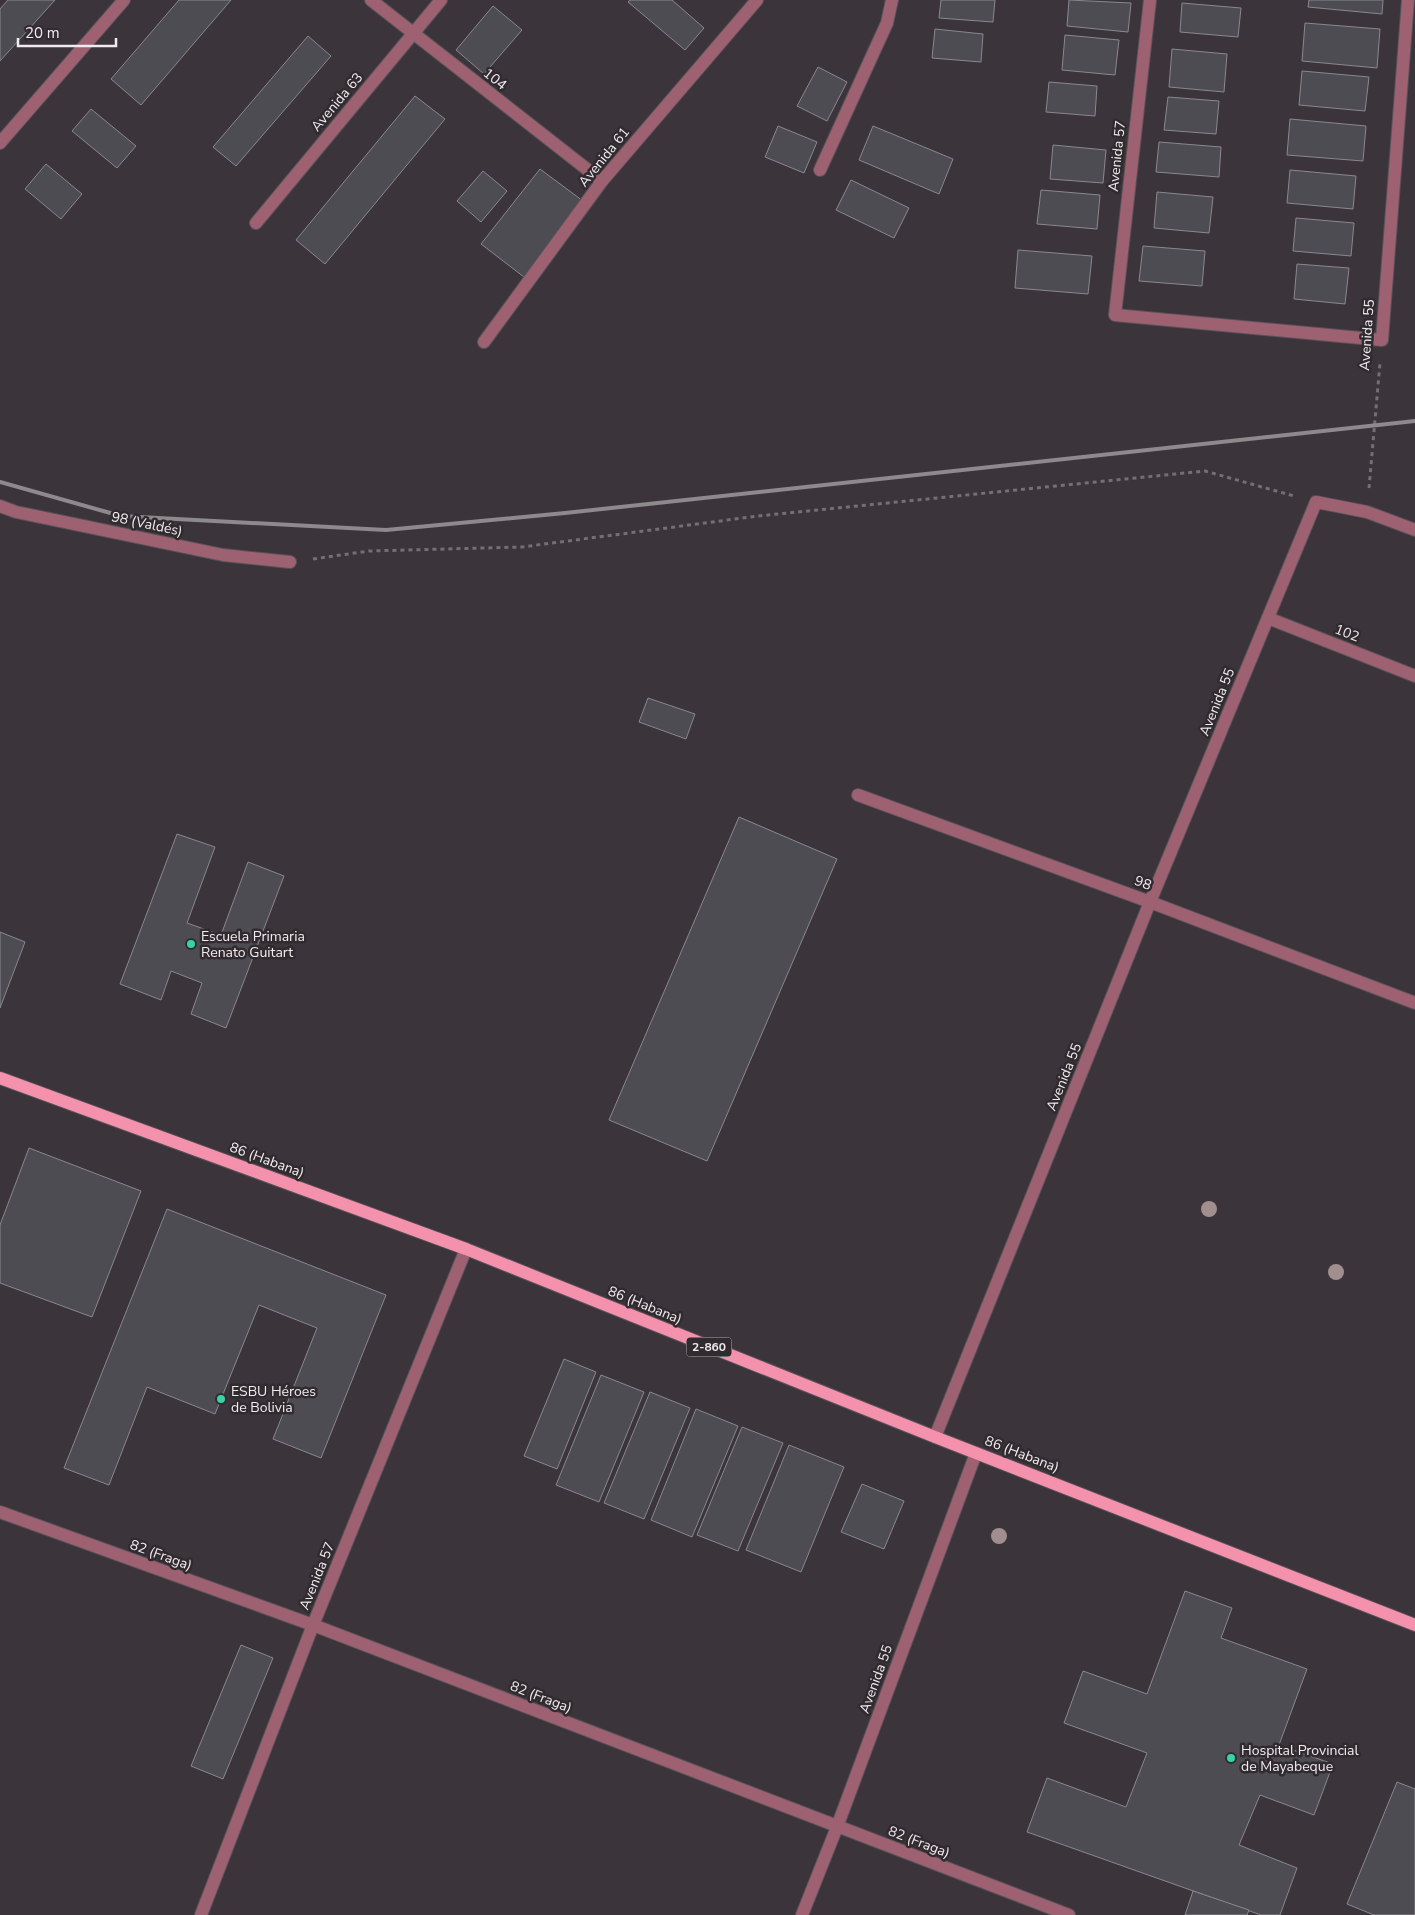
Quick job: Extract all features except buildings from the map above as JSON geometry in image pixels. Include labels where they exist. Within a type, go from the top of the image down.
[{"type":"main road","name":"86 (Habana)","points":[[0,1078],[466,1249],[936,1437],[1415,1625]]},
{"type":"street","points":[[0,143],[124,0]]},
{"type":"street","name":"104","points":[[371,0],[602,181]]},
{"type":"street","name":"Avenida 63","points":[[256,223],[441,0]]},
{"type":"street","name":"Avenida 61","points":[[484,342],[602,181],[757,0]]},
{"type":"street","points":[[820,170],[887,23],[892,0]]},
{"type":"street","name":"Avenida 57","points":[[1150,0],[1115,315],[1382,340]]},
{"type":"street","name":"Avenida 55","points":[[1382,340],[1408,0]]},
{"type":"street","points":[[1316,502],[1367,512],[1415,530]]},
{"type":"street","name":"Avenida 55","points":[[936,1437],[1150,902],[1316,502]]},
{"type":"street","name":"98 (Valdés)","points":[[0,506],[16,512],[223,555],[290,562]]},
{"type":"street","name":"102","points":[[1268,618],[1415,676]]},
{"type":"street","name":"98","points":[[858,795],[1150,902],[1415,1003]]},
{"type":"street","name":"Avenida 57","points":[[201,1915],[313,1625],[466,1249]]},
{"type":"street","name":"Avenida 55","points":[[802,1915],[837,1827],[976,1452]]},
{"type":"street","name":"82 (Fraga)","points":[[0,1512],[313,1625],[1069,1915]]},
{"type":"path","name":"Avenida 55","points":[[1367,512],[1382,340]]},
{"type":"path","points":[[290,562],[370,551],[522,547],[758,516],[1205,471],[1316,502]]},
{"type":"railway","points":[[0,482],[121,516],[386,530],[565,513],[1415,421]]},
{"type":"place","name":"Escuela Primaria Renato Guitart","points":[[191,944]]},
{"type":"place","name":"ESBU Héroes de Bolivia","points":[[221,1399]]},
{"type":"place","name":"Hospital Provincial de Mayabeque","points":[[1231,1758]]}]
